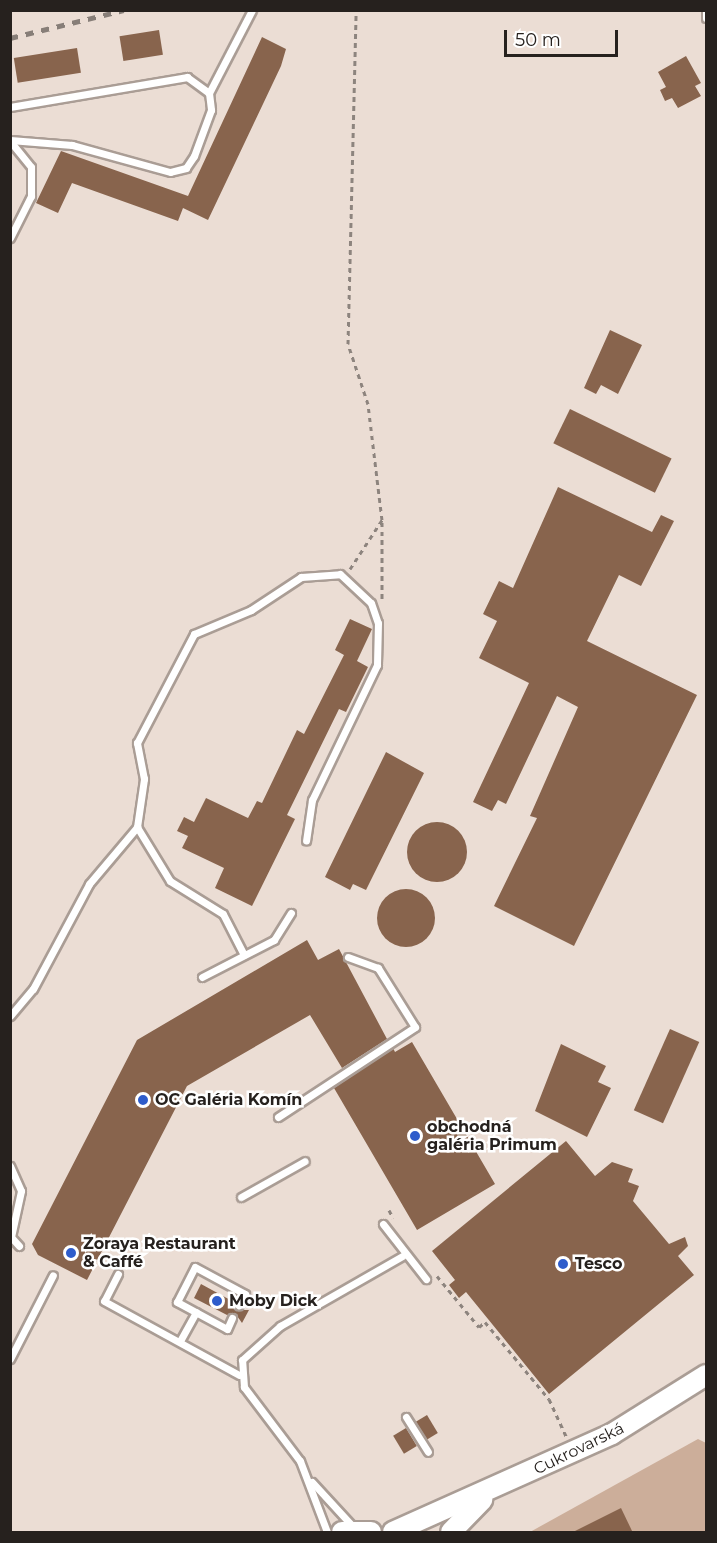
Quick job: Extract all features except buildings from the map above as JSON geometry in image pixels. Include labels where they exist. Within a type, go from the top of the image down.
[{"type":"main road","name":"Cukrovarská","points":[[393,1533],[445,1513],[612,1434],[706,1375]]},
{"type":"main road","points":[[451,1533],[490,1492]]},
{"type":"main road","name":"Cukrovarská","points":[[422,1533],[445,1513]]},
{"type":"lane","points":[[10,140],[72,145],[146,168],[186,168],[211,110],[209,93],[252,10]]},
{"type":"lane","points":[[706,10],[706,18]]},
{"type":"lane","points":[[10,107],[187,77],[209,93]]},
{"type":"lane","points":[[10,140],[31,167],[31,196],[10,238]]},
{"type":"lane","points":[[10,1016],[33,989],[89,884],[137,827],[144,779],[138,743],[194,634],[251,610],[301,577],[340,574],[371,603],[378,623],[377,665],[312,800],[306,841]]},
{"type":"lane","points":[[137,827],[170,881],[224,914],[244,955]]},
{"type":"lane","points":[[202,977],[274,940],[291,913]]},
{"type":"lane","points":[[278,1117],[415,1027],[378,968],[348,957]]},
{"type":"lane","points":[[241,1197],[304,1161]]},
{"type":"lane","points":[[10,1166],[21,1191],[11,1237],[19,1246]]},
{"type":"lane","points":[[383,1224],[402,1256],[426,1279]]},
{"type":"lane","points":[[239,1375],[242,1360],[280,1326],[402,1256]]},
{"type":"lane","points":[[232,1318],[227,1329],[177,1302],[195,1268],[245,1294],[239,1305]]},
{"type":"lane","points":[[118,1274],[104,1301],[239,1375],[308,1478],[356,1531]]},
{"type":"lane","points":[[10,1359],[53,1275]]},
{"type":"lane","points":[[180,1341],[196,1312]]},
{"type":"lane","points":[[406,1417],[428,1452]]},
{"type":"lane","points":[[308,1478],[327,1533]]},
{"type":"path","points":[[356,10],[348,344],[368,404],[382,520],[378,623]]},
{"type":"path","points":[[340,574],[356,566],[382,520]]},
{"type":"path","points":[[389,1210],[400,1229]]},
{"type":"path","points":[[432,1270],[479,1326],[485,1322],[549,1399],[570,1443]]},
{"type":"shaded area","points":[[698,1439],[706,1443],[706,1532],[530,1532]]},
{"type":"railway","points":[[10,38],[124,10]]},
{"type":"place","name":"OC Galéria Komín","points":[[143,1100]]},
{"type":"place","name":"obchodná galéria Primum","points":[[415,1136]]},
{"type":"place","name":"Zoraya Restaurant & Caffé","points":[[71,1253]]},
{"type":"place","name":"Tesco","points":[[563,1264]]},
{"type":"place","name":"Moby Dick","points":[[217,1301]]}]
